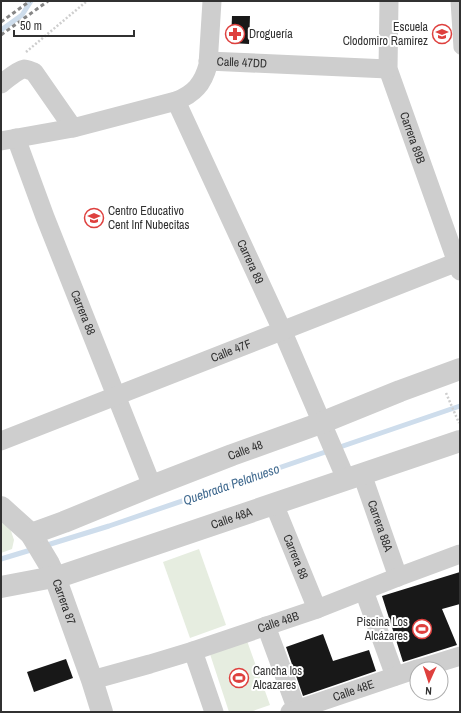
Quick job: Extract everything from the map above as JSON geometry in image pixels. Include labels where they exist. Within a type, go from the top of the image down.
[{"type":"street","points":[[208,61],[212,1]]},
{"type":"street","name":"Carrera 89B","points":[[389,1],[388,70],[459,265]]},
{"type":"street","name":"Calle 47DD","points":[[8,140],[73,128],[176,101],[188,95],[199,85],[206,73],[208,61],[388,70]]},
{"type":"street","points":[[1,84],[20,70],[24,69],[34,72],[73,128]]},
{"type":"street","name":"Carrera 89","points":[[176,101],[282,330],[323,427]]},
{"type":"street","name":"Carrera 88","points":[[8,140],[45,217],[152,486]]},
{"type":"street","name":"Calle 47F","points":[[1,441],[282,330],[459,265]]},
{"type":"street","name":"Calle 48","points":[[33,538],[64,522],[152,486],[232,455],[323,427],[400,391],[460,369]]},
{"type":"street","name":"Carrera 88A","points":[[323,427],[350,474],[398,577]]},
{"type":"street","name":"Calle 48A","points":[[1,587],[52,570],[70,573],[274,504],[350,474],[460,438]]},
{"type":"street","name":"Carrera 88","points":[[274,504],[317,609]]},
{"type":"street","name":"Carrera 87","points":[[1,507],[33,538],[52,570],[102,712]]},
{"type":"street","name":"Calle 48B","points":[[92,680],[150,664],[317,609],[460,554]]},
{"type":"street","points":[[364,591],[395,676]]},
{"type":"street","points":[[266,626],[293,711]]},
{"type":"street","points":[[194,650],[214,712]]},
{"type":"street","name":"Calle 48E","points":[[293,711],[409,672]]},
{"type":"lane","points":[[455,1],[458,48],[460,50]]},
{"type":"path","points":[[24,69],[18,59],[87,1]]},
{"type":"path","points":[[439,377],[460,438]]},
{"type":"shaded area","points":[[1,522],[10,528],[14,540],[12,549],[1,553]]},
{"type":"shaded area","points":[[199,549],[226,625],[190,638],[163,562]]},
{"type":"shaded area","name":"Cancha los Alcazares","points":[[246,638],[270,705],[250,712],[229,712],[209,651]]},
{"type":"building","points":[[232,16],[250,16],[249,44],[231,43]]},
{"type":"building","name":"Piscina Los Alcázares","points":[[460,572],[460,604],[442,609],[457,645],[403,662],[382,596]]},
{"type":"building","points":[[323,634],[333,661],[369,650],[376,671],[303,696],[286,647]]},
{"type":"building","points":[[66,659],[73,678],[34,692],[27,672]]},
{"type":"waterway","points":[[1,30],[22,15],[31,1]]},
{"type":"waterway","name":"Quebrada Pelahueso","points":[[44,546],[109,526],[460,406]]},
{"type":"waterway","name":"Quebrada Pelahueso","points":[[1,559],[34,549]]},
{"type":"railway","points":[[1,22],[30,1]]},
{"type":"railway","points":[[1,35],[48,1]]},
{"type":"place","name":"Droguería","points":[[235,34]]},
{"type":"place","name":"Escuela Clodomiro Ramirez","points":[[442,34]]},
{"type":"place","name":"Centro Educativo Cent Inf Nubecitas","points":[[94,218]]},
{"type":"place","name":"Piscina Los Alcázares","points":[[422,629]]},
{"type":"place","name":"Cancha los Alcazares","points":[[239,678]]}]
